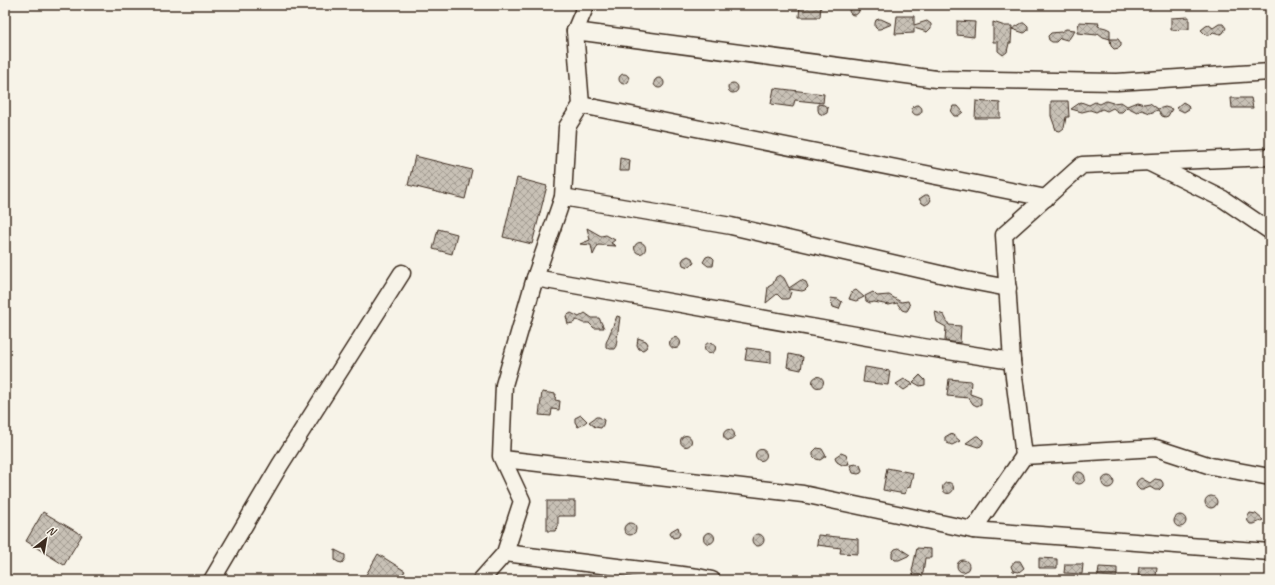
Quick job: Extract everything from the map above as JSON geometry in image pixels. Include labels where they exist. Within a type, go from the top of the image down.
[{"type":"street","points":[[481,580],[505,553],[522,501],[501,456],[504,385],[535,278],[564,197],[567,127],[581,105],[575,31],[586,5]]},
{"type":"street","points":[[575,31],[936,79],[1117,82],[1270,72]]},
{"type":"street","points":[[581,105],[1046,198]]},
{"type":"street","points":[[973,530],[1024,456],[1012,361],[1004,235],[1082,165],[1270,157]]},
{"type":"street","points":[[1149,162],[1223,199],[1270,231]]},
{"type":"street","points":[[564,197],[731,226],[966,280],[1008,288]]},
{"type":"street","points":[[212,580],[280,465],[402,273]]},
{"type":"street","points":[[535,278],[923,347],[1012,361]]},
{"type":"street","points":[[1024,456],[1156,448],[1211,466],[1270,477]]},
{"type":"street","points":[[503,459],[803,494],[973,530],[1270,552]]},
{"type":"street","points":[[505,553],[712,580]]},
{"type":"building","points":[[800,5],[821,5],[820,17],[799,17]]},
{"type":"building","points":[[852,5],[856,5],[858,6],[858,14],[852,15],[849,12],[849,8]]},
{"type":"building","points":[[897,16],[914,16],[914,25],[927,21],[931,24],[931,28],[927,32],[914,28],[914,33],[895,34]]},
{"type":"building","points":[[1189,17],[1189,29],[1171,30],[1171,18]]},
{"type":"building","points":[[879,19],[892,24],[877,29],[875,27],[875,23],[876,20]]},
{"type":"building","points":[[957,21],[975,22],[974,37],[957,35]]},
{"type":"building","points":[[993,22],[1005,26],[1012,26],[1011,43],[1009,43],[1007,52],[1003,55],[998,51],[998,42],[993,42]]},
{"type":"building","points":[[1079,22],[1099,23],[1098,26],[1110,30],[1110,39],[1103,37],[1098,33],[1097,35],[1077,33]]},
{"type":"building","points":[[1022,23],[1025,23],[1028,26],[1028,30],[1026,32],[1024,33],[1012,29]]},
{"type":"building","points":[[1219,24],[1223,24],[1226,28],[1223,33],[1220,34],[1213,32],[1210,35],[1206,35],[1201,30],[1209,25],[1213,28]]},
{"type":"building","points":[[1066,29],[1075,30],[1069,39],[1067,40],[1060,38],[1056,42],[1049,40],[1048,36],[1051,33],[1061,32]]},
{"type":"building","points":[[1110,39],[1118,39],[1121,46],[1114,49],[1111,46]]},
{"type":"building","points":[[622,74],[626,74],[628,75],[628,83],[622,84],[619,81],[619,77]]},
{"type":"building","points":[[657,78],[661,78],[663,79],[663,87],[657,88],[654,85],[654,81]]},
{"type":"building","points":[[731,83],[735,83],[737,84],[737,92],[731,93],[728,90],[728,86]]},
{"type":"building","points":[[774,88],[824,94],[823,103],[795,100],[793,107],[771,104]]},
{"type":"building","points":[[1231,98],[1251,98],[1253,108],[1232,108]]},
{"type":"building","points":[[976,101],[1000,103],[1000,118],[975,118]]},
{"type":"building","points":[[1051,101],[1068,101],[1069,117],[1066,117],[1064,128],[1060,131],[1056,130],[1051,116]]},
{"type":"building","points":[[1106,101],[1113,103],[1121,102],[1127,106],[1137,102],[1144,104],[1150,103],[1158,109],[1165,107],[1172,109],[1168,116],[1165,117],[1162,116],[1158,110],[1150,113],[1142,110],[1137,112],[1127,107],[1122,112],[1118,112],[1113,108],[1107,111],[1102,109],[1096,112],[1090,110],[1082,112],[1071,109],[1081,102],[1089,105],[1095,102],[1100,104]]},
{"type":"building","points":[[1183,102],[1188,105],[1189,109],[1184,112],[1176,108]]},
{"type":"building","points":[[818,104],[824,105],[828,108],[827,113],[823,115],[819,113]]},
{"type":"building","points":[[915,105],[919,105],[921,106],[921,114],[915,115],[912,112],[912,108]]},
{"type":"building","points":[[953,106],[958,106],[963,112],[958,116],[954,116],[951,112]]},
{"type":"building","points":[[415,156],[472,170],[465,199],[408,185]]},
{"type":"building","points":[[620,158],[630,160],[629,171],[619,171]]},
{"type":"building","points":[[517,178],[547,186],[532,244],[503,237]]},
{"type":"building","points":[[925,195],[928,195],[931,200],[925,205],[919,199]]},
{"type":"building","points":[[587,228],[601,236],[606,235],[615,240],[611,243],[616,246],[598,245],[593,255],[591,245],[580,244],[590,240]]},
{"type":"building","points":[[438,229],[457,234],[452,254],[433,249]]},
{"type":"building","points":[[640,242],[644,244],[646,248],[644,252],[640,254],[636,252],[634,248],[636,244]]},
{"type":"building","points":[[688,256],[692,258],[694,263],[688,267],[683,265],[682,261]]},
{"type":"building","points":[[709,256],[714,259],[713,266],[708,266],[703,262],[706,257]]},
{"type":"building","points":[[780,275],[784,278],[789,288],[801,280],[806,282],[808,287],[802,291],[789,289],[791,292],[789,298],[782,299],[777,294],[766,303],[768,287],[773,284],[776,277]]},
{"type":"building","points":[[856,290],[864,297],[856,301],[849,299],[852,292]]},
{"type":"building","points":[[873,292],[877,296],[889,295],[901,302],[908,301],[910,306],[907,311],[905,311],[902,310],[897,303],[889,305],[874,302],[870,303],[866,301],[865,296]]},
{"type":"building","points":[[830,298],[838,299],[842,302],[839,309],[833,307]]},
{"type":"building","points":[[935,312],[944,315],[949,325],[961,326],[960,343],[945,341],[946,327],[937,322]]},
{"type":"building","points":[[571,313],[579,317],[585,313],[592,318],[599,318],[604,328],[594,328],[589,323],[583,323],[577,320],[568,324],[566,316]]},
{"type":"building","points":[[617,316],[620,317],[616,346],[614,349],[609,349],[606,347],[606,343]]},
{"type":"building","points":[[675,337],[679,339],[681,343],[679,347],[675,349],[671,347],[669,343],[671,339]]},
{"type":"building","points":[[638,338],[646,341],[648,344],[643,350],[639,349],[637,345]]},
{"type":"building","points":[[710,342],[714,344],[716,348],[714,352],[710,354],[706,352],[704,348],[706,344]]},
{"type":"building","points":[[747,348],[771,351],[771,363],[745,360]]},
{"type":"building","points":[[789,354],[803,357],[801,370],[787,367]]},
{"type":"building","points":[[865,367],[890,371],[888,385],[863,382]]},
{"type":"building","points":[[920,375],[925,380],[925,385],[920,386],[913,382]]},
{"type":"building","points":[[816,377],[820,377],[822,378],[822,386],[816,387],[813,384],[813,380]]},
{"type":"building","points":[[904,379],[913,384],[904,390],[896,384]]},
{"type":"building","points":[[949,379],[971,381],[970,394],[981,398],[981,404],[977,406],[973,404],[969,398],[947,396]]},
{"type":"building","points":[[542,392],[556,394],[555,400],[560,401],[559,410],[552,409],[551,416],[539,415]]},
{"type":"building","points":[[581,415],[587,421],[578,427],[575,422],[575,418]]},
{"type":"building","points":[[596,417],[604,420],[601,428],[595,427],[589,422]]},
{"type":"building","points":[[727,430],[731,430],[733,431],[733,439],[727,440],[724,437],[724,433]]},
{"type":"building","points":[[950,434],[960,441],[952,445],[947,443],[945,437]]},
{"type":"building","points":[[684,436],[688,436],[690,437],[690,445],[684,446],[681,443],[681,439]]},
{"type":"building","points":[[976,436],[979,436],[983,440],[981,446],[978,447],[966,443]]},
{"type":"building","points":[[817,448],[822,449],[826,456],[820,460],[813,456],[813,452]]},
{"type":"building","points":[[761,449],[765,451],[767,455],[765,459],[761,461],[757,459],[755,455],[757,451]]},
{"type":"building","points":[[841,453],[846,455],[849,464],[842,465],[837,462],[835,457]]},
{"type":"building","points":[[850,465],[860,465],[862,470],[861,473],[858,474],[853,473]]},
{"type":"building","points":[[887,468],[913,473],[910,487],[907,488],[905,494],[883,490]]},
{"type":"building","points":[[1079,472],[1083,474],[1085,478],[1083,482],[1079,484],[1075,482],[1073,478],[1075,474]]},
{"type":"building","points":[[1108,476],[1112,478],[1114,482],[1112,486],[1108,488],[1104,486],[1102,482],[1104,478]]},
{"type":"building","points":[[1141,478],[1150,483],[1155,479],[1161,480],[1163,486],[1159,490],[1155,490],[1150,487],[1140,490],[1136,483]]},
{"type":"building","points":[[948,482],[952,484],[954,488],[952,492],[948,494],[944,492],[942,488],[944,484]]},
{"type":"building","points":[[1211,496],[1215,498],[1217,502],[1215,506],[1211,508],[1207,506],[1205,502],[1207,498]]},
{"type":"building","points":[[547,501],[575,501],[575,516],[558,516],[558,526],[555,531],[547,531]]},
{"type":"building","points":[[43,512],[82,535],[64,565],[26,541]]},
{"type":"building","points":[[1250,513],[1256,514],[1263,520],[1250,524],[1247,520]]},
{"type":"building","points":[[1180,515],[1184,517],[1186,521],[1184,525],[1180,527],[1176,525],[1174,521],[1176,517]]},
{"type":"building","points":[[628,523],[632,523],[636,529],[632,535],[628,535],[624,531],[624,527]]},
{"type":"building","points":[[678,527],[680,534],[678,537],[673,538],[670,534],[671,531]]},
{"type":"building","points":[[707,533],[711,533],[713,534],[713,542],[707,543],[704,540],[704,536]]},
{"type":"building","points":[[758,534],[762,536],[764,540],[762,544],[758,546],[754,544],[752,540],[754,536]]},
{"type":"building","points":[[818,535],[858,539],[858,554],[840,553],[841,548],[817,545]]},
{"type":"building","points":[[899,548],[910,555],[899,560],[895,560],[892,557],[892,553],[895,549]]},
{"type":"building","points":[[917,548],[931,549],[931,558],[925,558],[923,573],[918,577],[914,576],[912,571]]},
{"type":"building","points":[[335,550],[345,555],[345,559],[342,563],[335,560]]},
{"type":"building","points":[[378,554],[405,571],[399,580],[363,580]]},
{"type":"building","points":[[1039,558],[1057,559],[1057,568],[1039,568]]},
{"type":"building","points":[[963,560],[967,562],[969,566],[967,570],[963,572],[959,570],[957,566],[959,562]]},
{"type":"building","points":[[1015,561],[1020,561],[1024,568],[1019,572],[1013,571],[1011,566]]},
{"type":"building","points":[[1065,564],[1083,564],[1082,574],[1064,573]]},
{"type":"building","points":[[1099,567],[1117,568],[1117,577],[1098,576]]},
{"type":"building","points":[[1139,567],[1157,567],[1156,577],[1138,576]]}]
